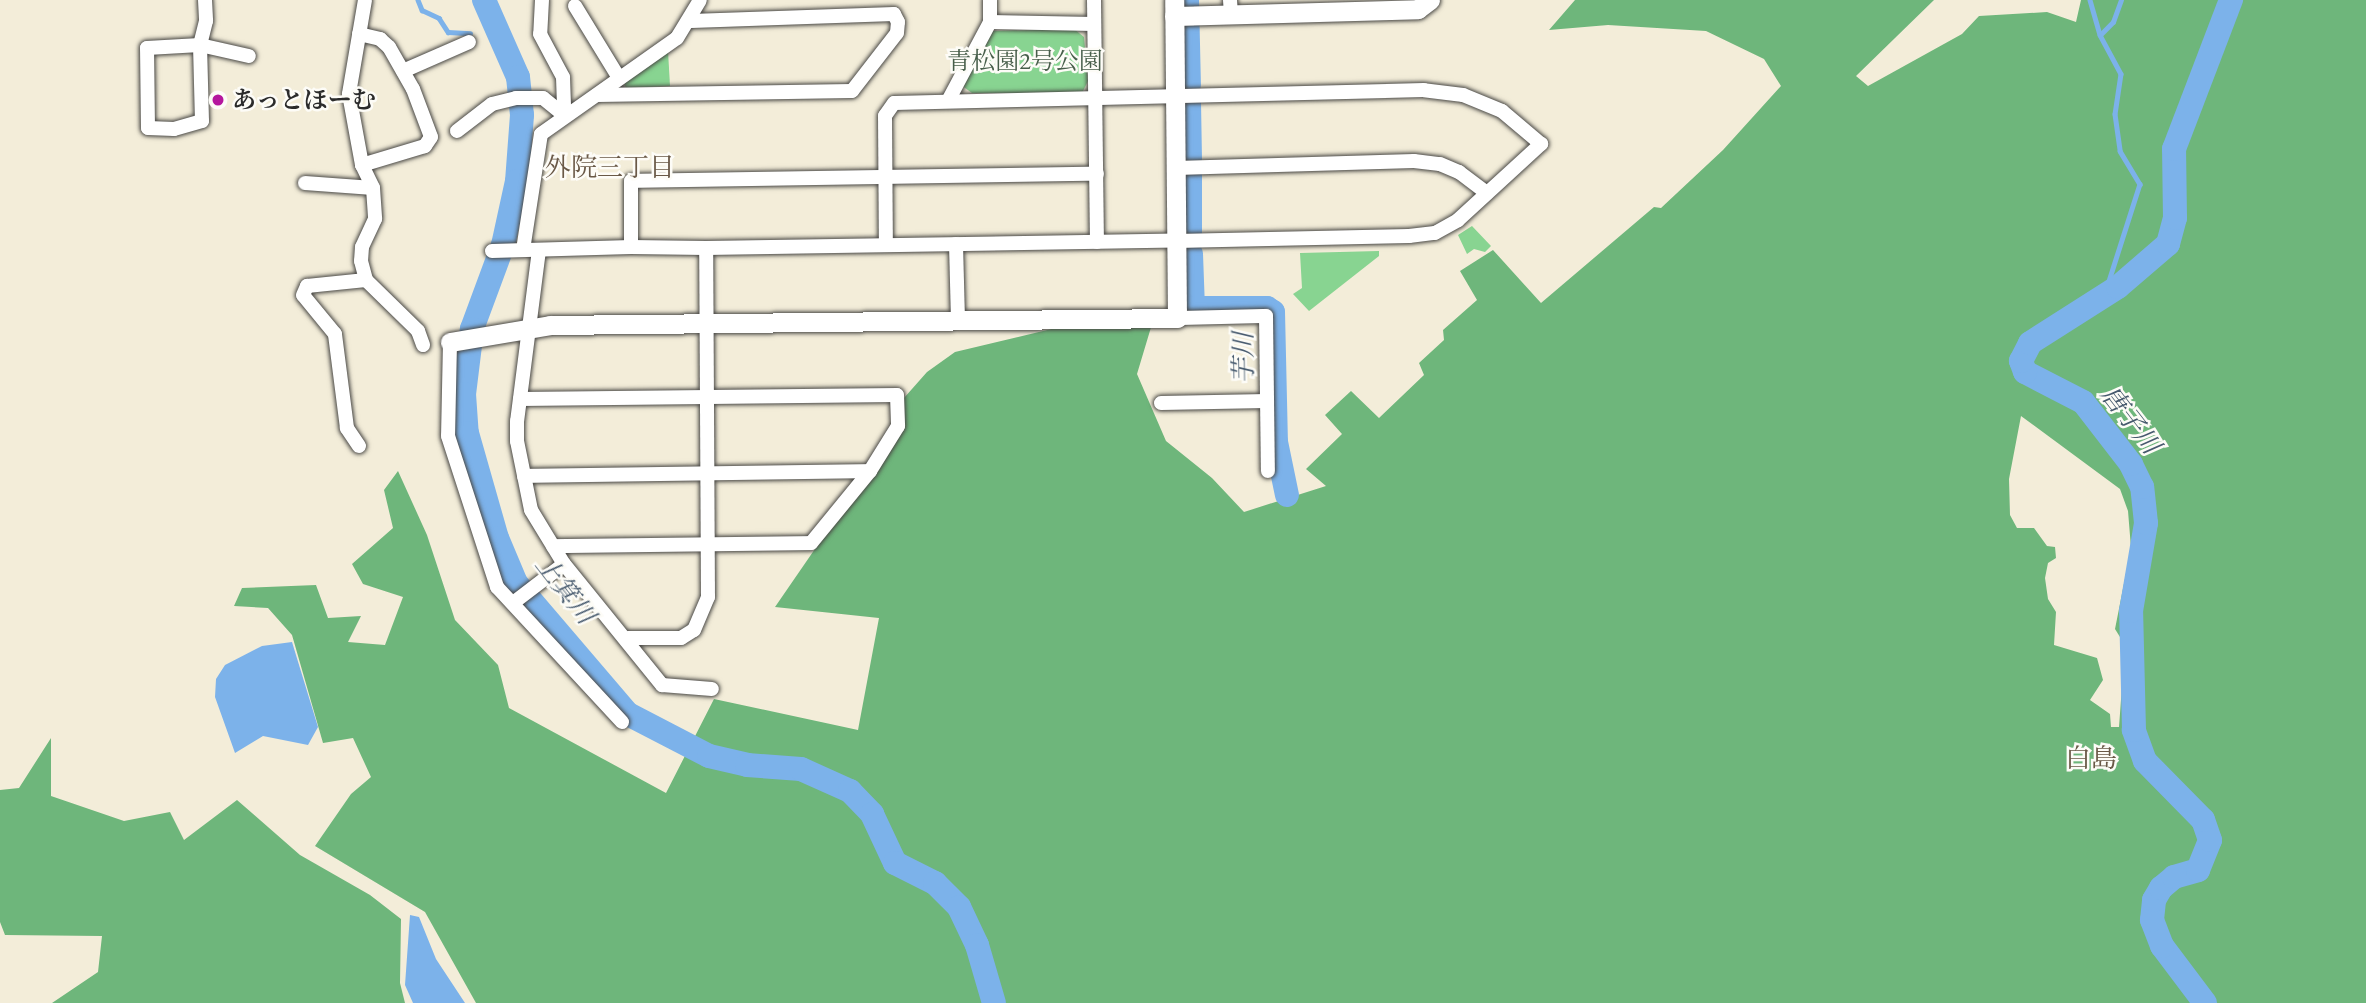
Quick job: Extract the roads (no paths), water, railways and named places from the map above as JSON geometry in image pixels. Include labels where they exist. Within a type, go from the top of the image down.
[{"type":"street","points":[[205,0],[206,22],[200,45],[202,121],[173,129],[148,128],[147,48],[200,45],[249,57]]},
{"type":"street","points":[[365,0],[349,94],[362,164],[373,188],[375,219],[362,247],[366,280],[418,331],[424,345]]},
{"type":"street","points":[[542,0],[540,34],[563,77],[564,115]]},
{"type":"street","points":[[523,250],[540,136],[564,115],[677,38],[691,21],[700,0]]},
{"type":"street","points":[[948,101],[990,22],[990,0]]},
{"type":"street","points":[[1094,0],[1097,242]]},
{"type":"street","points":[[1177,318],[1175,98],[1181,12],[1231,7],[1418,9],[1430,0]]},
{"type":"street","points":[[575,6],[620,78]]},
{"type":"street","points":[[597,95],[852,91],[897,33],[898,22],[894,14],[691,21]]},
{"type":"street","points":[[990,22],[1094,24]]},
{"type":"street","points":[[359,34],[383,40],[403,71],[431,141],[362,164]]},
{"type":"street","points":[[403,71],[469,42]]},
{"type":"street","points":[[498,251],[1176,241],[1435,233],[1487,193],[1541,144],[1502,111],[1462,95],[1424,90],[1097,100],[948,101],[889,106],[885,116],[886,245]]},
{"type":"street","points":[[457,131],[492,104],[522,97],[543,97],[564,115]]},
{"type":"street","points":[[1176,169],[1414,162],[1440,164],[1459,172],[1487,193]]},
{"type":"street","points":[[631,247],[631,181],[1097,174]]},
{"type":"street","points":[[305,183],[373,188]]},
{"type":"street","points":[[956,244],[958,319]]},
{"type":"street","points":[[628,638],[681,638],[694,630],[708,597],[706,248]]},
{"type":"street","points":[[539,250],[517,441],[531,510],[564,564],[628,638],[662,685],[712,689]]},
{"type":"street","points":[[359,446],[347,428],[335,334],[303,295],[307,286],[366,280]]},
{"type":"street","points":[[622,722],[493,576],[448,436],[463,340],[530,328],[705,323],[1266,316],[1268,471]]},
{"type":"street","points":[[520,399],[897,396],[898,426],[870,471],[811,543],[553,546]]},
{"type":"street","points":[[1161,403],[1267,401]]},
{"type":"street","points":[[524,476],[870,471]]},
{"type":"street","points":[[516,601],[564,564]]},
{"type":"water","points":[[292,642],[318,727],[308,745],[263,736],[235,753],[215,697],[216,679],[225,665],[262,646]]},
{"type":"water","points":[[410,915],[419,917],[436,959],[465,1003],[413,1003],[405,985]]},
{"type":"waterway","points":[[418,0],[422,10],[439,18],[448,32],[470,33]]},
{"type":"waterway","name":"上箕川","points":[[484,0],[518,77],[522,115],[517,181],[503,245],[472,329],[464,394],[467,433],[497,538],[516,583],[628,714],[709,756],[747,765],[801,769],[850,791],[872,814],[895,863],[935,883],[959,907],[977,945],[994,1003]]},
{"type":"waterway","name":"芋川","points":[[1187,0],[1189,85]]},
{"type":"waterway","points":[[2090,0],[2100,35],[2121,74],[2115,114],[2120,151],[2140,184],[2104,297]]},
{"type":"waterway","points":[[2100,35],[2113,22],[2121,0]]},
{"type":"waterway","name":"唐子川","points":[[2205,1003],[2162,946],[2152,920],[2154,900],[2161,888],[2174,877],[2198,870],[2210,840],[2203,820],[2145,761],[2134,730],[2131,611],[2146,523],[2142,487],[2131,464],[2083,402],[2025,372],[2021,361],[2030,343],[2118,287],[2168,244],[2175,218],[2174,149],[2231,0]]},
{"type":"waterway","name":"芋川","points":[[1189,102],[1190,159]]},
{"type":"waterway","name":"芋川","points":[[1190,175],[1190,233]]},
{"type":"waterway","name":"芋川","points":[[1191,254],[1193,308],[1267,308],[1273,312],[1276,442],[1287,495]]},
{"type":"place","name":"あっとほーむ","points":[[218,100]]},
{"type":"district","name":"外院三丁目","points":[[610,168]]},
{"type":"district","name":"白島","points":[[2091,759]]},
{"type":"park label","name":"青松園2号公園","points":[[1025,61]]}]
